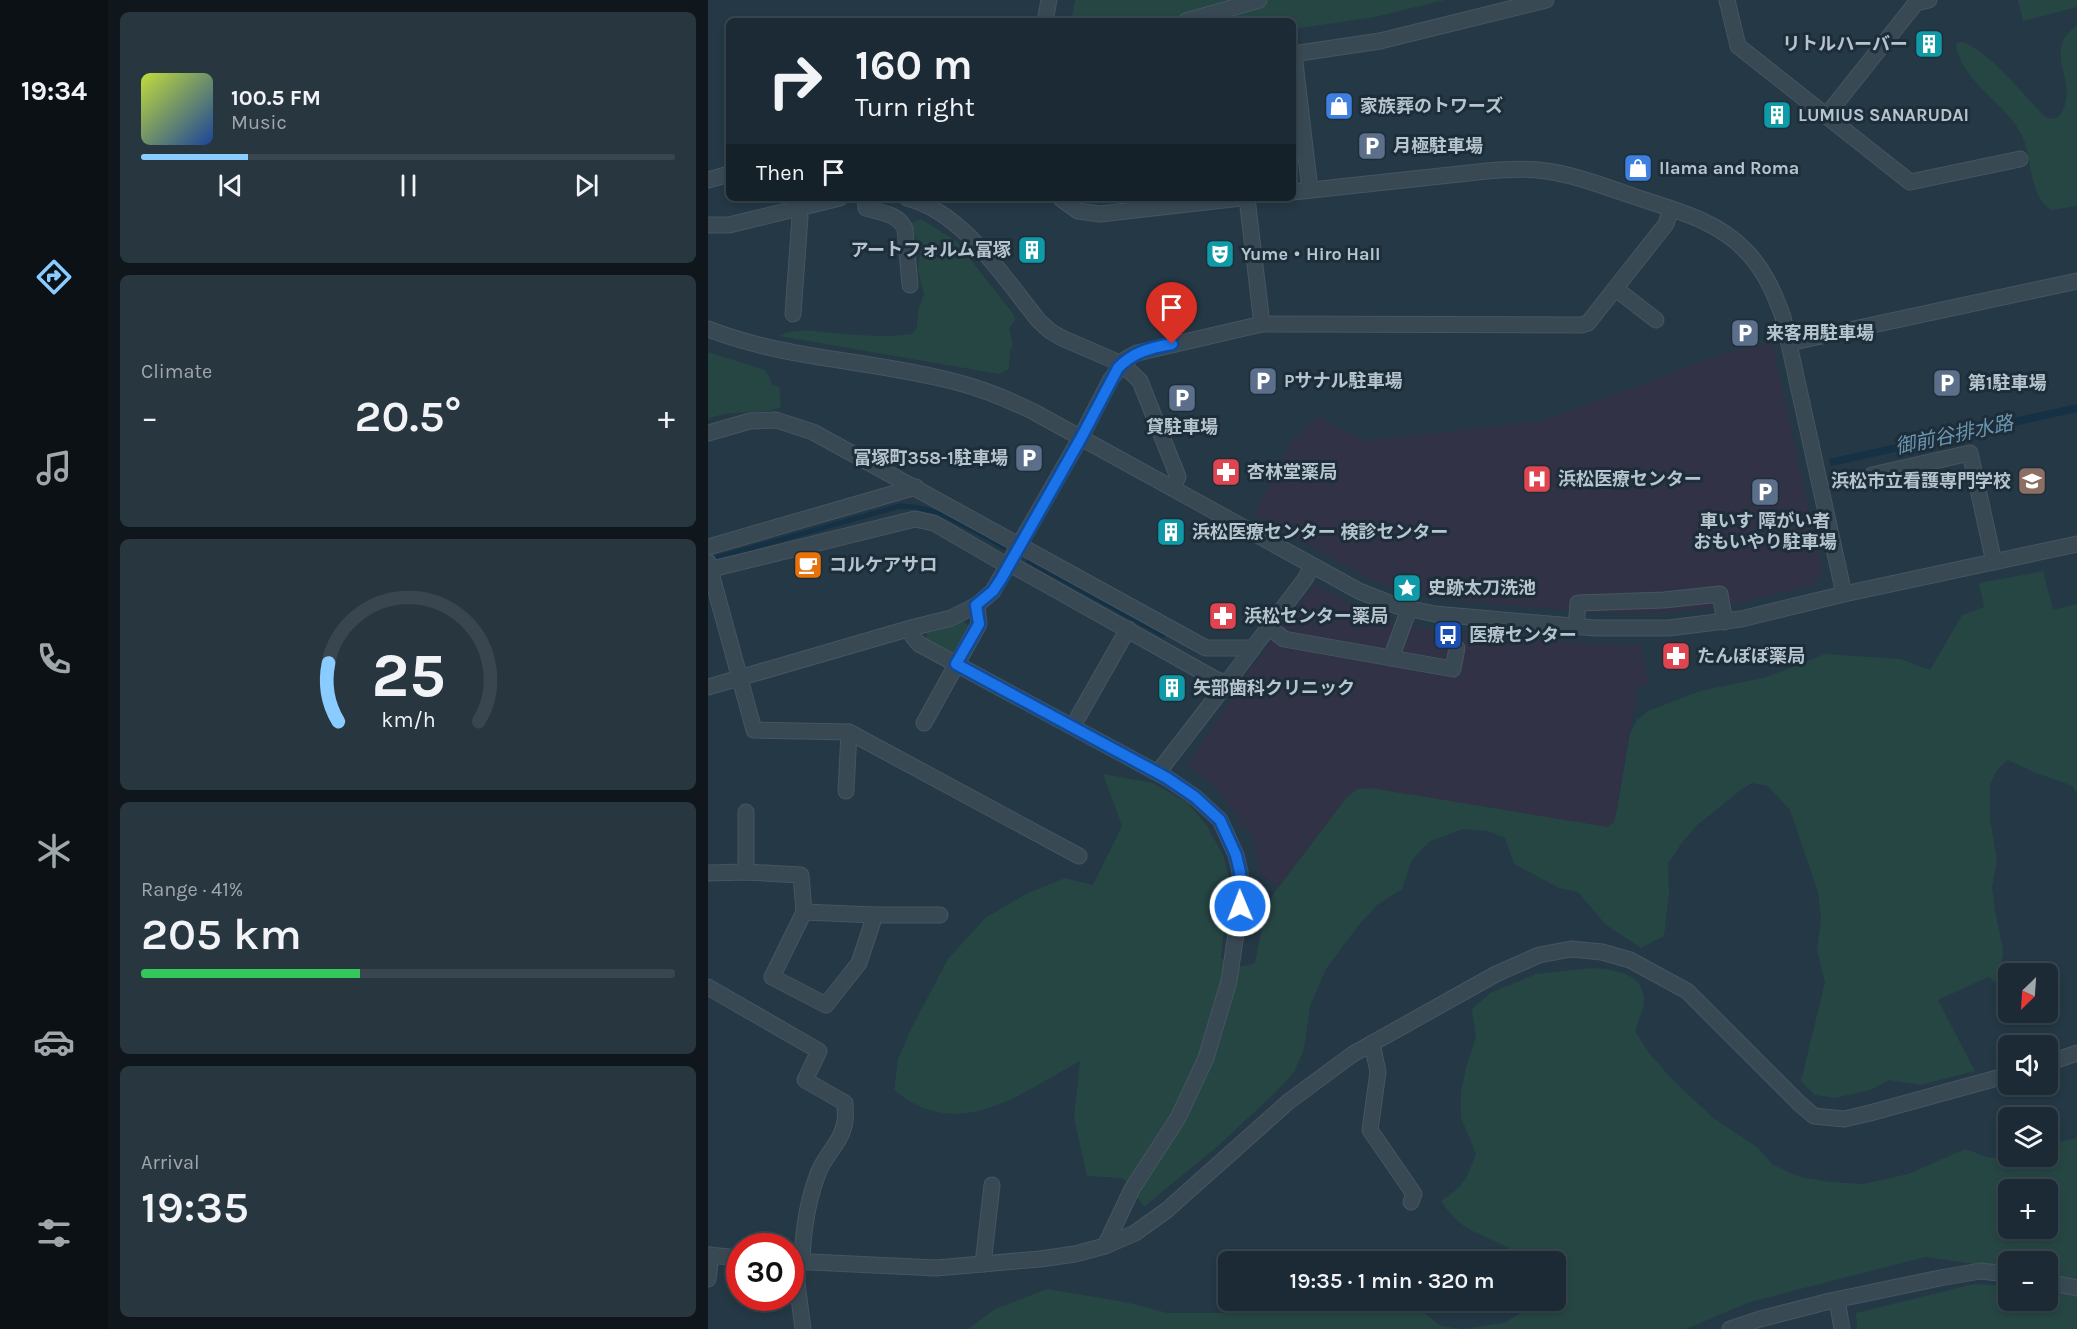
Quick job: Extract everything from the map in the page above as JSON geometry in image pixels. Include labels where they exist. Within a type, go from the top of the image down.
[{"type":"street","points":[[1046,18],[1049,0]]},
{"type":"street","points":[[1196,18],[1259,0]]},
{"type":"street","points":[[1296,54],[1380,40],[1546,0]]},
{"type":"street","points":[[1727,0],[1738,46],[1910,182],[2020,159]]},
{"type":"street","points":[[1826,116],[1916,3],[1929,0]]},
{"type":"street","points":[[1296,71],[1310,190]]},
{"type":"street","points":[[1296,192],[1487,171],[1526,169],[1583,179],[1671,209],[1713,226],[1745,249],[1777,298],[1844,594]]},
{"type":"street","points":[[708,180],[726,175]]},
{"type":"street","points":[[708,225],[729,225],[827,201]]},
{"type":"street","points":[[865,201],[866,208],[894,216],[903,223],[910,285]]},
{"type":"street","points":[[915,201],[935,208],[961,228],[1050,331],[1122,363],[1140,381],[1178,477],[1172,488]]},
{"type":"street","points":[[1064,201],[1078,211],[1100,214],[1215,201]]},
{"type":"street","points":[[1247,201],[1262,324]]},
{"type":"street","points":[[793,314],[800,217],[797,208]]},
{"type":"street","points":[[708,687],[951,618],[976,605],[993,591],[1009,565],[1081,438],[1111,379],[1122,363],[1137,352],[1262,324],[1581,325],[1593,319],[1666,224],[1671,209]]},
{"type":"street","points":[[1789,344],[2077,280]]},
{"type":"street","points":[[1616,289],[1656,320]]},
{"type":"street","points":[[708,329],[768,348],[926,375],[972,387],[1017,404],[1359,591],[1409,609],[1435,615],[1576,627],[1644,630],[1693,626],[1725,622],[2077,544]]},
{"type":"street","points":[[708,433],[750,421],[776,420],[813,432],[1206,648],[1253,648]]},
{"type":"street","points":[[1872,475],[1970,453],[1994,561]]},
{"type":"street","points":[[708,547],[916,488]]},
{"type":"street","points":[[1079,856],[849,732],[754,730],[709,567],[915,519],[934,523],[1215,679],[1227,683]]},
{"type":"street","points":[[1163,766],[1305,579],[1312,566]]},
{"type":"street","points":[[1576,627],[1578,603],[1664,600],[1720,594],[1725,622]]},
{"type":"street","points":[[924,723],[979,624],[976,605]]},
{"type":"street","points":[[1391,658],[1409,609]]},
{"type":"street","points":[[1269,627],[1284,639],[1453,669],[1457,648]]},
{"type":"street","points":[[911,628],[913,637],[919,644],[1167,778],[1195,797],[1220,820],[1236,855],[1240,872],[1240,906],[1229,981],[1206,1058],[1178,1118],[1132,1189],[1105,1246]]},
{"type":"street","points":[[1078,717],[1128,629]]},
{"type":"street","points":[[846,791],[849,732]]},
{"type":"street","points":[[746,812],[746,872]]},
{"type":"street","points":[[708,873],[746,872],[801,875],[804,912],[772,977],[826,1005],[859,963],[875,915]]},
{"type":"street","points":[[804,912],[940,915]]},
{"type":"street","points":[[804,1262],[936,1268],[1040,1259],[1075,1254],[1105,1246],[1135,1233],[1167,1210],[1288,1102],[1353,1054],[1496,974],[1539,955],[1571,949],[1602,952],[1630,960],[1687,991],[1814,1116],[1844,1119],[1998,1078]]},
{"type":"street","points":[[708,987],[819,1051],[805,1080],[844,1103],[845,1122],[821,1168],[810,1196],[803,1233]]},
{"type":"street","points":[[1372,1043],[1378,1072],[1371,1130],[1414,1194],[1411,1202]]},
{"type":"street","points":[[2058,1060],[2077,1053]]},
{"type":"street","points":[[983,1264],[992,1185]]},
{"type":"street","points":[[708,1279],[710,1255],[726,1257]]},
{"type":"street","points":[[1730,1329],[1760,1319],[1838,1300],[1980,1271],[1998,1273]]},
{"type":"street","points":[[2058,1284],[2077,1288]]},
{"type":"street","points":[[1838,1300],[1842,1329]]},
{"type":"street","points":[[801,1311],[804,1329]]},
{"type":"shaded area","name":"浜松医療センター","points":[[1772,343],[1823,571],[1814,585],[1714,608],[1644,614],[1596,613],[1438,599],[1412,593],[1413,587],[1402,584],[1400,590],[1366,577],[1253,515],[1291,443],[1317,417],[1366,441],[1542,421],[1725,353]]},
{"type":"shaded area","points":[[1314,584],[1372,614],[1433,630],[1594,644],[1641,645],[1649,685],[1638,687],[1614,822],[1608,827],[1600,827],[1371,788],[1357,789],[1347,797],[1279,886],[1261,876],[1249,827],[1243,829],[1215,786],[1187,766],[1230,700],[1228,698]]},
{"type":"green space","points":[[1075,0],[1445,0],[1375,17],[1296,29],[1296,18],[1072,18]]},
{"type":"green space","points":[[2018,0],[2077,0],[2077,7],[2023,21]]},
{"type":"green space","points":[[2077,25],[2077,206],[2051,210],[2043,203],[2034,184],[2027,150],[2019,130],[1966,70],[1956,46],[1957,42],[1966,43],[1977,49],[2002,71],[2043,115],[2054,119],[2060,115],[2066,96],[2061,61],[2062,43]]},
{"type":"green space","points":[[921,219],[956,241],[1014,315],[1015,320],[1009,328],[1013,345],[1010,350],[1009,369],[999,374],[779,336],[794,331],[870,336],[912,334],[917,328],[918,310],[924,294],[918,270],[921,247],[911,223]]},
{"type":"green space","points":[[708,352],[765,370],[772,385],[779,387],[781,407],[773,410],[726,414],[708,419]]},
{"type":"green space","points":[[2043,571],[2053,610],[2077,604],[2077,794],[2073,786],[2033,772],[2008,760],[1998,769],[1990,784],[1990,819],[1997,861],[1992,887],[2003,949],[2002,963],[1998,963],[1998,984],[1988,977],[1938,1000],[1975,1071],[1920,1085],[1889,1080],[1870,1090],[1835,1098],[1815,1095],[1801,1081],[1825,982],[1817,950],[1821,919],[1818,892],[1790,810],[1768,786],[1753,783],[1742,789],[1696,826],[1681,844],[1668,864],[1669,892],[1664,936],[1641,948],[1606,925],[1578,892],[1559,888],[1514,864],[1505,838],[1488,831],[1463,829],[1429,842],[1412,860],[1402,889],[1377,905],[1326,969],[1310,1006],[1304,1049],[1294,1072],[1218,1146],[1144,1207],[1123,1178],[1087,1176],[1074,1119],[1080,1061],[1011,1099],[988,1108],[965,1113],[942,1113],[918,1106],[894,1090],[898,1059],[948,959],[985,918],[1026,894],[1065,878],[1093,885],[1122,826],[1103,774],[1153,783],[1188,803],[1207,826],[1224,857],[1229,879],[1221,958],[1233,965],[1246,966],[1255,963],[1266,908],[1274,893],[1347,797],[1357,789],[1371,788],[1608,827],[1614,822],[1616,815],[1630,733],[1637,720],[1648,711],[1700,691],[1767,677],[1825,654],[1901,659],[1930,670],[1962,615],[1984,607],[1979,583]]},
{"type":"green space","points":[[963,619],[968,626],[953,653],[926,639],[927,631]]},
{"type":"green space","points":[[1593,968],[1628,975],[1640,986],[1643,994],[1644,1004],[1635,1031],[1649,1053],[1671,1078],[1712,1117],[1758,1148],[1773,1165],[1801,1177],[1863,1184],[1908,1174],[1965,1149],[1998,1158],[1998,1167],[2058,1167],[2058,1142],[2077,1138],[2077,1280],[2058,1277],[2058,1251],[1998,1251],[1998,1268],[1925,1257],[1750,1302],[1686,1329],[1462,1329],[1504,1323],[1522,1311],[1566,1311],[1566,1251],[1511,1251],[1464,1225],[1449,1212],[1441,1201],[1463,1182],[1476,1154],[1461,1118],[1461,1092],[1476,1037],[1472,1009],[1490,993],[1536,974]]},
{"type":"green space","points":[[1974,1284],[1998,1285],[1998,1311],[2058,1311],[2058,1288],[2077,1289],[2077,1329],[1857,1329],[1856,1313]]},
{"type":"green space","points":[[1047,1289],[1125,1302],[1168,1313],[1422,1311],[1441,1326],[1462,1329],[968,1329],[995,1309]]},
{"type":"water","name":"御前谷排水路","points":[[2077,404],[2077,412],[1831,466],[1829,459]]},
{"type":"waterway","points":[[716,558],[900,506],[941,514],[1004,547]]},
{"type":"waterway","points":[[1029,561],[1163,635]]},
{"type":"place","name":"リトルハーバー","points":[[1929,44]]},
{"type":"place","name":"家族葬のトワーズ","points":[[1339,106]]},
{"type":"place","name":"LUMIUS SANARUDAI","points":[[1777,115]]},
{"type":"place","name":"月極駐車場","points":[[1372,146]]},
{"type":"place","name":"llama and Roma","points":[[1638,168]]},
{"type":"place","name":"アートフォルム富塚","points":[[1032,250]]},
{"type":"place","name":"Yume・Hiro Hall","points":[[1220,254]]},
{"type":"place","name":"来客用駐車場","points":[[1745,333]]},
{"type":"place","name":"Pサナル駐車場","points":[[1263,381]]},
{"type":"place","name":"第1駐車場","points":[[1947,383]]},
{"type":"place","name":"貸駐車場","points":[[1182,398]]},
{"type":"place","name":"富塚町358-1駐車場","points":[[1029,458]]},
{"type":"place","name":"杏林堂薬局","points":[[1226,472]]},
{"type":"place","name":"浜松医療センター","points":[[1537,479]]},
{"type":"place","name":"浜松市立看護専門学校","points":[[2032,481]]},
{"type":"place","name":"車いす 障がい者 おもいやり駐車場","points":[[1765,492]]},
{"type":"place","name":"浜松医療センター 検診センター","points":[[1171,532]]},
{"type":"place","name":"コルケアサロ","points":[[808,565]]},
{"type":"place","name":"史跡太刀洗池","points":[[1407,588]]},
{"type":"place","name":"浜松センター薬局","points":[[1223,616]]},
{"type":"place","name":"医療センター","points":[[1448,635]]},
{"type":"place","name":"たんぽぽ薬局","points":[[1676,656]]},
{"type":"place","name":"矢部歯科クリニック","points":[[1172,688]]},
{"type":"route","points":[[1172,344],[1137,352],[1118,368],[1001,579],[993,591],[976,605],[979,624],[956,664],[1167,778],[1195,797],[1220,820],[1236,855],[1240,872],[1240,906]]}]
